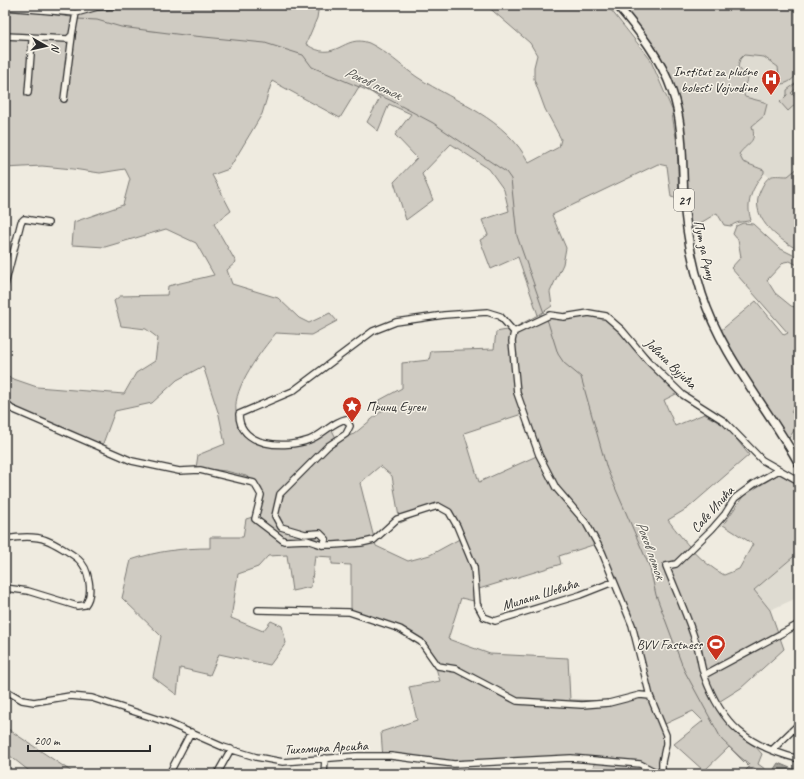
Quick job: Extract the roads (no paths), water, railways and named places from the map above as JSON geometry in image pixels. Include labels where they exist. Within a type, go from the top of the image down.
[{"type":"main road","name":"Пут за Руму","points":[[617,5],[662,65],[676,102],[681,141],[687,234],[693,262],[705,303],[730,356],[789,446],[799,464]]},
{"type":"street","points":[[55,5],[55,12]]},
{"type":"street","points":[[5,7],[76,13],[98,7],[121,5]]},
{"type":"street","points":[[64,99],[76,13]]},
{"type":"street","points":[[5,36],[65,39],[72,35]]},
{"type":"street","points":[[28,93],[32,41],[35,38]]},
{"type":"street","points":[[5,285],[21,222],[24,219],[48,222]]},
{"type":"street","points":[[322,545],[326,538],[320,533],[305,534],[281,526],[275,516],[280,494],[328,446],[346,434],[350,426],[346,419],[337,421],[326,431],[308,440],[272,445],[248,436],[239,422],[239,414],[293,392],[373,331],[396,322],[444,315],[487,312],[500,316],[514,332],[512,341],[517,394],[539,455],[556,488],[586,523],[602,552],[632,624],[650,696],[666,735],[661,774]]},
{"type":"street","name":"Јована Вујића","points":[[514,332],[550,315],[564,317],[589,313],[606,316],[622,330],[648,361],[684,395],[724,421],[750,450],[779,470],[799,481]]},
{"type":"street","name":"Милана Шевића","points":[[5,403],[12,409],[132,461],[179,471],[200,470],[254,483],[261,494],[255,519],[284,541],[307,540],[322,545],[361,543],[374,540],[397,519],[438,506],[449,512],[457,526],[474,567],[477,604],[484,617],[495,621],[580,595],[614,582]]},
{"type":"street","name":"Саве Ипића","points":[[704,675],[696,641],[666,566],[676,564],[712,529],[725,514],[735,498],[754,484],[779,470]]},
{"type":"street","points":[[5,538],[18,537],[45,539],[79,560],[85,571],[90,594],[89,600],[85,605],[77,606],[28,591],[5,588]]},
{"type":"street","points":[[258,610],[349,612],[400,629],[421,642],[438,666],[456,669],[517,701],[582,705],[609,703],[640,696],[650,696]]},
{"type":"street","points":[[799,624],[704,675],[720,709],[732,725],[744,737],[779,754],[799,759]]},
{"type":"street","name":"Тихомира Арсића","points":[[5,690],[22,700],[34,702],[70,696],[92,698],[166,722],[231,749],[256,757],[283,762],[356,756],[391,756],[470,764],[571,758],[640,764],[661,774]]},
{"type":"street","points":[[772,750],[799,724]]},
{"type":"street","points":[[169,774],[191,732]]},
{"type":"street","points":[[217,774],[231,749]]},
{"type":"street","points":[[324,774],[325,758]]},
{"type":"waterway","name":"Роков поток","points":[[5,10],[12,10]]},
{"type":"waterway","name":"Роков поток","points":[[35,12],[71,17]]},
{"type":"waterway","name":"Роков поток","points":[[77,19],[97,20],[121,27],[265,43],[303,55],[312,67],[390,100],[433,123],[506,172],[511,179],[517,236],[544,313]]},
{"type":"waterway","name":"Роков поток","points":[[547,319],[558,354],[564,363],[581,377],[607,469],[650,568],[656,595],[684,670],[722,740],[740,757],[762,774]]},
{"type":"place","name":"Institut za plućne bolesti Vojvodine","points":[[771,96]]},
{"type":"place","name":"Принц Еуген","points":[[352,423]]},
{"type":"place","name":"BVV Fastness","points":[[716,661]]}]
